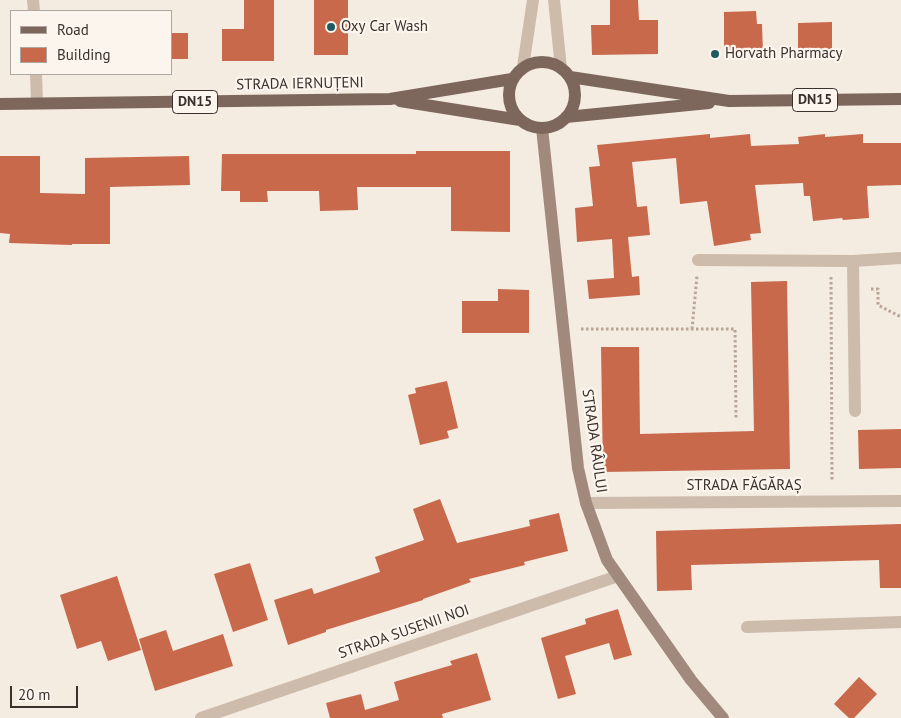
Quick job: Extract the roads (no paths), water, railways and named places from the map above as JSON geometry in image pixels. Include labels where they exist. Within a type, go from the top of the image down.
[{"type":"main road","name":"DN15","points":[[523,67],[542,61],[552,63],[566,72],[729,101]]},
{"type":"main road","points":[[520,120],[513,112],[509,101],[509,90],[512,79],[523,67]]},
{"type":"main road","points":[[566,72],[574,87],[575,98],[572,108],[566,117]]},
{"type":"main road","name":"STRADA IERNUȚENI","points":[[0,104],[390,99],[512,79]]},
{"type":"main road","name":"STRADA IERNUȚENI","points":[[390,99],[520,120]]},
{"type":"main road","name":"DN15","points":[[520,120],[530,126],[542,128],[550,127],[566,117],[729,101],[901,99]]},
{"type":"main road","name":"STRADA RÂULUI","points":[[542,128],[578,468],[586,503],[607,560],[691,680],[723,718]]},
{"type":"street","points":[[523,67],[533,0]]},
{"type":"street","points":[[554,0],[566,72]]},
{"type":"street","points":[[36,75],[36,103]]},
{"type":"street","points":[[698,260],[853,261],[901,258]]},
{"type":"street","points":[[853,261],[855,412]]},
{"type":"street","name":"STRADA FĂGĂRAȘ","points":[[586,503],[901,501]]},
{"type":"street","name":"STRADA SUSENII NOI","points":[[201,718],[618,576]]},
{"type":"street","points":[[747,627],[901,622]]},
{"type":"place","name":"Oxy Car Wash","points":[[331,27]]},
{"type":"place","name":"Horvath Pharmacy","points":[[715,54]]}]
